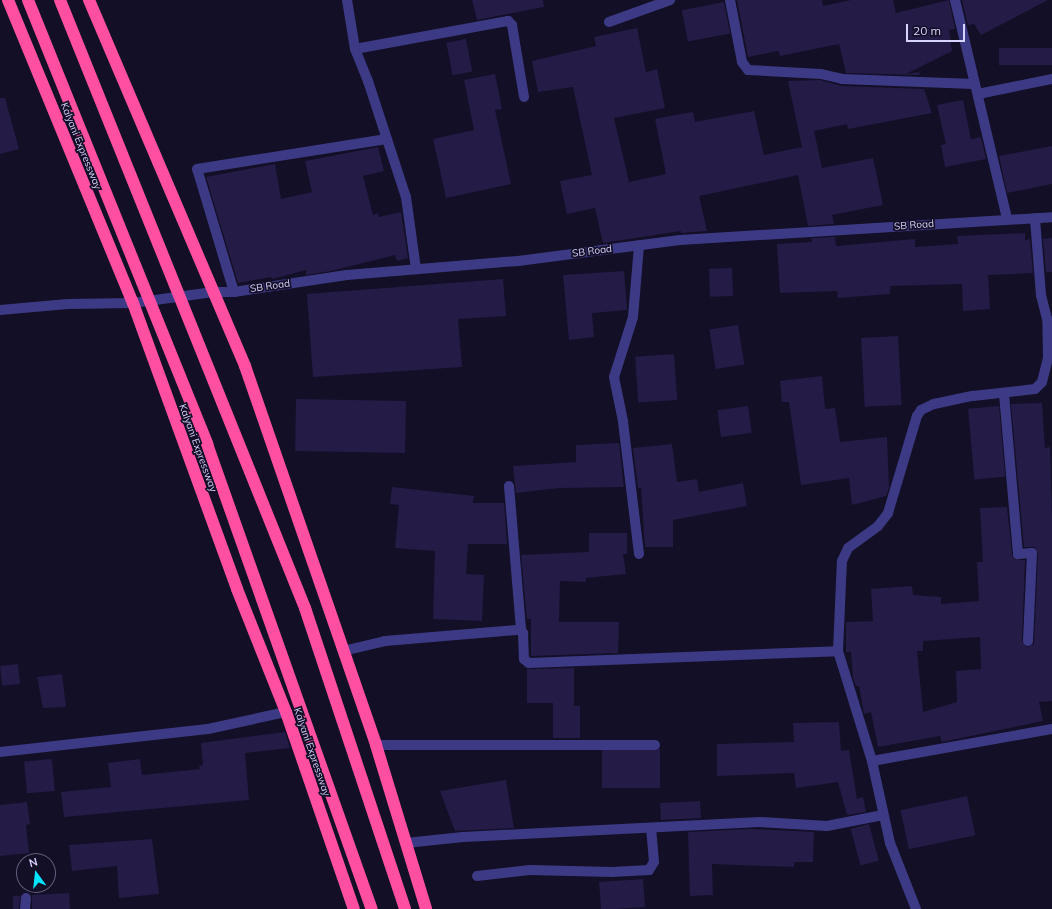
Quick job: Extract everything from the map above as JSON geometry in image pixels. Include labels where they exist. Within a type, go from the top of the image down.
[{"type":"highway","name":"Kalyani Expressway","points":[[8,0],[133,303],[237,589],[286,712],[354,909]]},
{"type":"highway","points":[[28,0],[207,444],[372,909]]},
{"type":"highway","points":[[60,0],[185,314],[305,608],[405,909]]},
{"type":"highway","points":[[89,0],[245,366],[376,745],[426,909]]},
{"type":"street","points":[[347,0],[355,49],[406,197],[416,269]]},
{"type":"street","points":[[609,22],[670,0]]},
{"type":"street","points":[[730,0],[742,62],[748,70],[821,74],[842,79],[974,84]]},
{"type":"street","points":[[955,0],[1007,219]]},
{"type":"street","points":[[355,49],[508,21],[512,25],[524,98]]},
{"type":"street","points":[[978,94],[1052,79]]},
{"type":"street","points":[[234,292],[197,169],[387,139]]},
{"type":"street","name":"SB Road","points":[[0,310],[68,304],[133,303],[213,292],[234,292],[347,275],[518,261],[680,240],[1052,217]]},
{"type":"street","points":[[916,909],[890,843],[872,761],[838,651],[842,561],[848,548],[878,526],[888,513],[917,416],[921,410],[934,404],[973,396],[1004,394],[1035,389],[1042,382],[1048,358],[1047,319],[1041,295],[1035,218]]},
{"type":"street","points":[[638,554],[623,421],[614,377],[633,317],[639,245]]},
{"type":"street","points":[[1004,394],[1018,554],[1032,553],[1028,641]]},
{"type":"street","points":[[509,486],[524,659],[529,663],[838,651]]},
{"type":"street","points":[[343,651],[385,642],[521,630]]},
{"type":"street","points":[[0,752],[208,729],[286,712]]},
{"type":"street","points":[[872,761],[1052,729]]},
{"type":"street","points":[[376,745],[655,745]]},
{"type":"street","points":[[406,843],[463,837],[651,829],[760,822],[827,826],[883,815]]},
{"type":"street","points":[[477,876],[530,870],[612,872],[649,870],[654,862],[651,829]]},
{"type":"street","points":[[25,909],[26,898]]},
{"type":"building","points":[[472,0],[543,0],[544,7],[477,20]]},
{"type":"building","points":[[737,0],[822,0],[823,6],[851,0],[893,0],[896,13],[949,0],[955,29],[949,30],[952,51],[906,74],[919,72],[920,75],[846,73],[839,44],[780,56],[778,51],[748,57]]},
{"type":"building","points":[[962,0],[1048,0],[981,35],[974,24],[968,25]]},
{"type":"building","points":[[724,2],[730,33],[688,42],[682,10]]},
{"type":"building","points":[[637,28],[646,72],[657,69],[665,108],[614,118],[629,182],[666,174],[655,119],[693,112],[695,122],[754,111],[764,155],[802,147],[788,81],[820,80],[842,86],[924,89],[932,113],[848,129],[847,124],[814,131],[822,168],[873,158],[883,205],[832,215],[834,224],[808,226],[798,175],[699,196],[707,231],[681,233],[681,231],[603,243],[595,208],[567,214],[560,181],[592,175],[573,87],[538,92],[532,61],[596,46],[594,37]]},
{"type":"building","points":[[466,39],[472,71],[453,75],[446,43]]},
{"type":"building","points":[[999,48],[1052,48],[1052,65],[999,65]]},
{"type":"building","points":[[495,74],[502,109],[495,110],[511,184],[446,198],[433,139],[474,130],[464,80]]},
{"type":"building","points":[[0,98],[5,98],[19,149],[0,154]]},
{"type":"building","points":[[963,100],[971,139],[981,137],[986,159],[945,167],[941,145],[946,144],[937,105]]},
{"type":"building","points":[[1052,146],[1052,184],[1007,193],[999,156]]},
{"type":"building","points":[[378,147],[384,171],[363,176],[373,215],[378,213],[379,217],[401,212],[408,258],[397,261],[395,255],[331,271],[306,275],[306,270],[272,279],[271,277],[238,283],[206,177],[275,164],[281,199],[312,192],[305,161]]},
{"type":"building","points":[[1025,233],[1025,240],[1030,239],[1033,273],[988,275],[990,309],[963,311],[962,284],[890,286],[890,294],[838,298],[837,291],[780,293],[777,244],[812,242],[811,238],[835,237],[836,246],[915,239],[915,247],[958,244],[957,236]]},
{"type":"building","points":[[1052,238],[1052,272],[1046,272],[1043,239]]},
{"type":"building","points":[[732,268],[733,296],[710,297],[709,269]]},
{"type":"building","points":[[624,271],[627,310],[592,313],[594,337],[569,340],[563,275]]},
{"type":"building","points":[[503,279],[506,316],[458,319],[462,367],[313,377],[307,294]]},
{"type":"building","points":[[738,325],[744,365],[716,369],[709,330]]},
{"type":"building","points":[[898,336],[902,405],[865,407],[861,338]]},
{"type":"building","points":[[674,354],[677,400],[638,403],[635,357]]},
{"type":"building","points":[[822,376],[825,409],[835,408],[840,442],[887,437],[889,488],[886,496],[852,505],[849,478],[801,485],[789,402],[782,402],[780,381]]},
{"type":"building","points":[[296,399],[406,401],[405,453],[295,451]]},
{"type":"building","points":[[1042,403],[1045,448],[1050,447],[1052,518],[1052,701],[1039,702],[1043,721],[942,742],[940,736],[878,747],[871,712],[864,714],[859,686],[856,686],[853,678],[851,652],[846,652],[846,622],[873,621],[871,589],[912,586],[913,595],[941,597],[941,604],[979,601],[977,562],[983,562],[980,508],[1007,507],[1012,555],[1016,560],[1025,560],[1022,641],[1027,647],[1034,644],[1038,553],[1035,547],[1024,547],[1011,404]],"holes":[[[980,637],[981,669],[956,671],[957,702],[923,712],[917,651],[923,651],[923,641]]]},
{"type":"building","points":[[748,406],[752,433],[721,437],[717,410]]},
{"type":"building","points":[[999,406],[1005,477],[974,479],[968,409]]},
{"type":"building","points":[[619,443],[624,487],[559,488],[516,493],[513,466],[576,462],[576,445]]},
{"type":"building","points":[[672,444],[677,482],[697,479],[699,492],[743,483],[747,506],[673,520],[673,547],[645,547],[641,488],[638,488],[633,448]]},
{"type":"building","points":[[392,487],[474,496],[473,503],[504,503],[507,544],[468,544],[466,574],[484,575],[482,621],[433,619],[435,551],[395,548],[399,505],[390,504]]},
{"type":"building","points":[[589,533],[627,533],[627,554],[623,554],[626,574],[586,578],[586,582],[560,581],[559,622],[619,622],[618,653],[531,656],[531,619],[527,619],[521,555],[589,552]]},
{"type":"building","points":[[18,664],[20,684],[2,686],[0,666]]},
{"type":"building","points":[[574,668],[574,706],[580,706],[580,738],[553,738],[553,703],[527,703],[527,669]]},
{"type":"building","points":[[62,674],[66,707],[43,708],[37,677]]},
{"type":"building","points":[[839,722],[841,751],[849,750],[857,799],[863,797],[866,812],[847,815],[838,782],[796,788],[794,773],[717,776],[717,744],[794,742],[793,723]]},
{"type":"building","points":[[285,732],[290,748],[245,753],[249,800],[64,817],[61,792],[111,787],[108,763],[140,759],[142,775],[200,769],[199,766],[203,765],[201,743]]},
{"type":"building","points":[[602,749],[660,749],[660,788],[602,788]]},
{"type":"building","points":[[52,759],[55,791],[27,793],[24,761]]},
{"type":"building","points":[[506,780],[514,828],[455,831],[440,791]]},
{"type":"building","points":[[967,796],[975,835],[909,849],[900,810]]},
{"type":"building","points":[[700,801],[701,818],[661,820],[660,803]]},
{"type":"building","points":[[27,802],[30,824],[26,825],[29,853],[16,853],[16,854],[0,856],[0,805]]},
{"type":"building","points":[[869,824],[879,861],[860,866],[851,829]]},
{"type":"building","points":[[751,829],[814,832],[813,862],[794,862],[794,867],[712,864],[713,895],[690,896],[688,832]]},
{"type":"building","points":[[152,839],[159,894],[119,898],[117,866],[72,871],[69,845]]},
{"type":"building","points":[[643,879],[645,907],[601,909],[599,882]]},
{"type":"building","points":[[69,893],[70,909],[32,909],[32,895]]},
{"type":"building","points":[[13,896],[20,896],[19,909],[13,909]]}]
